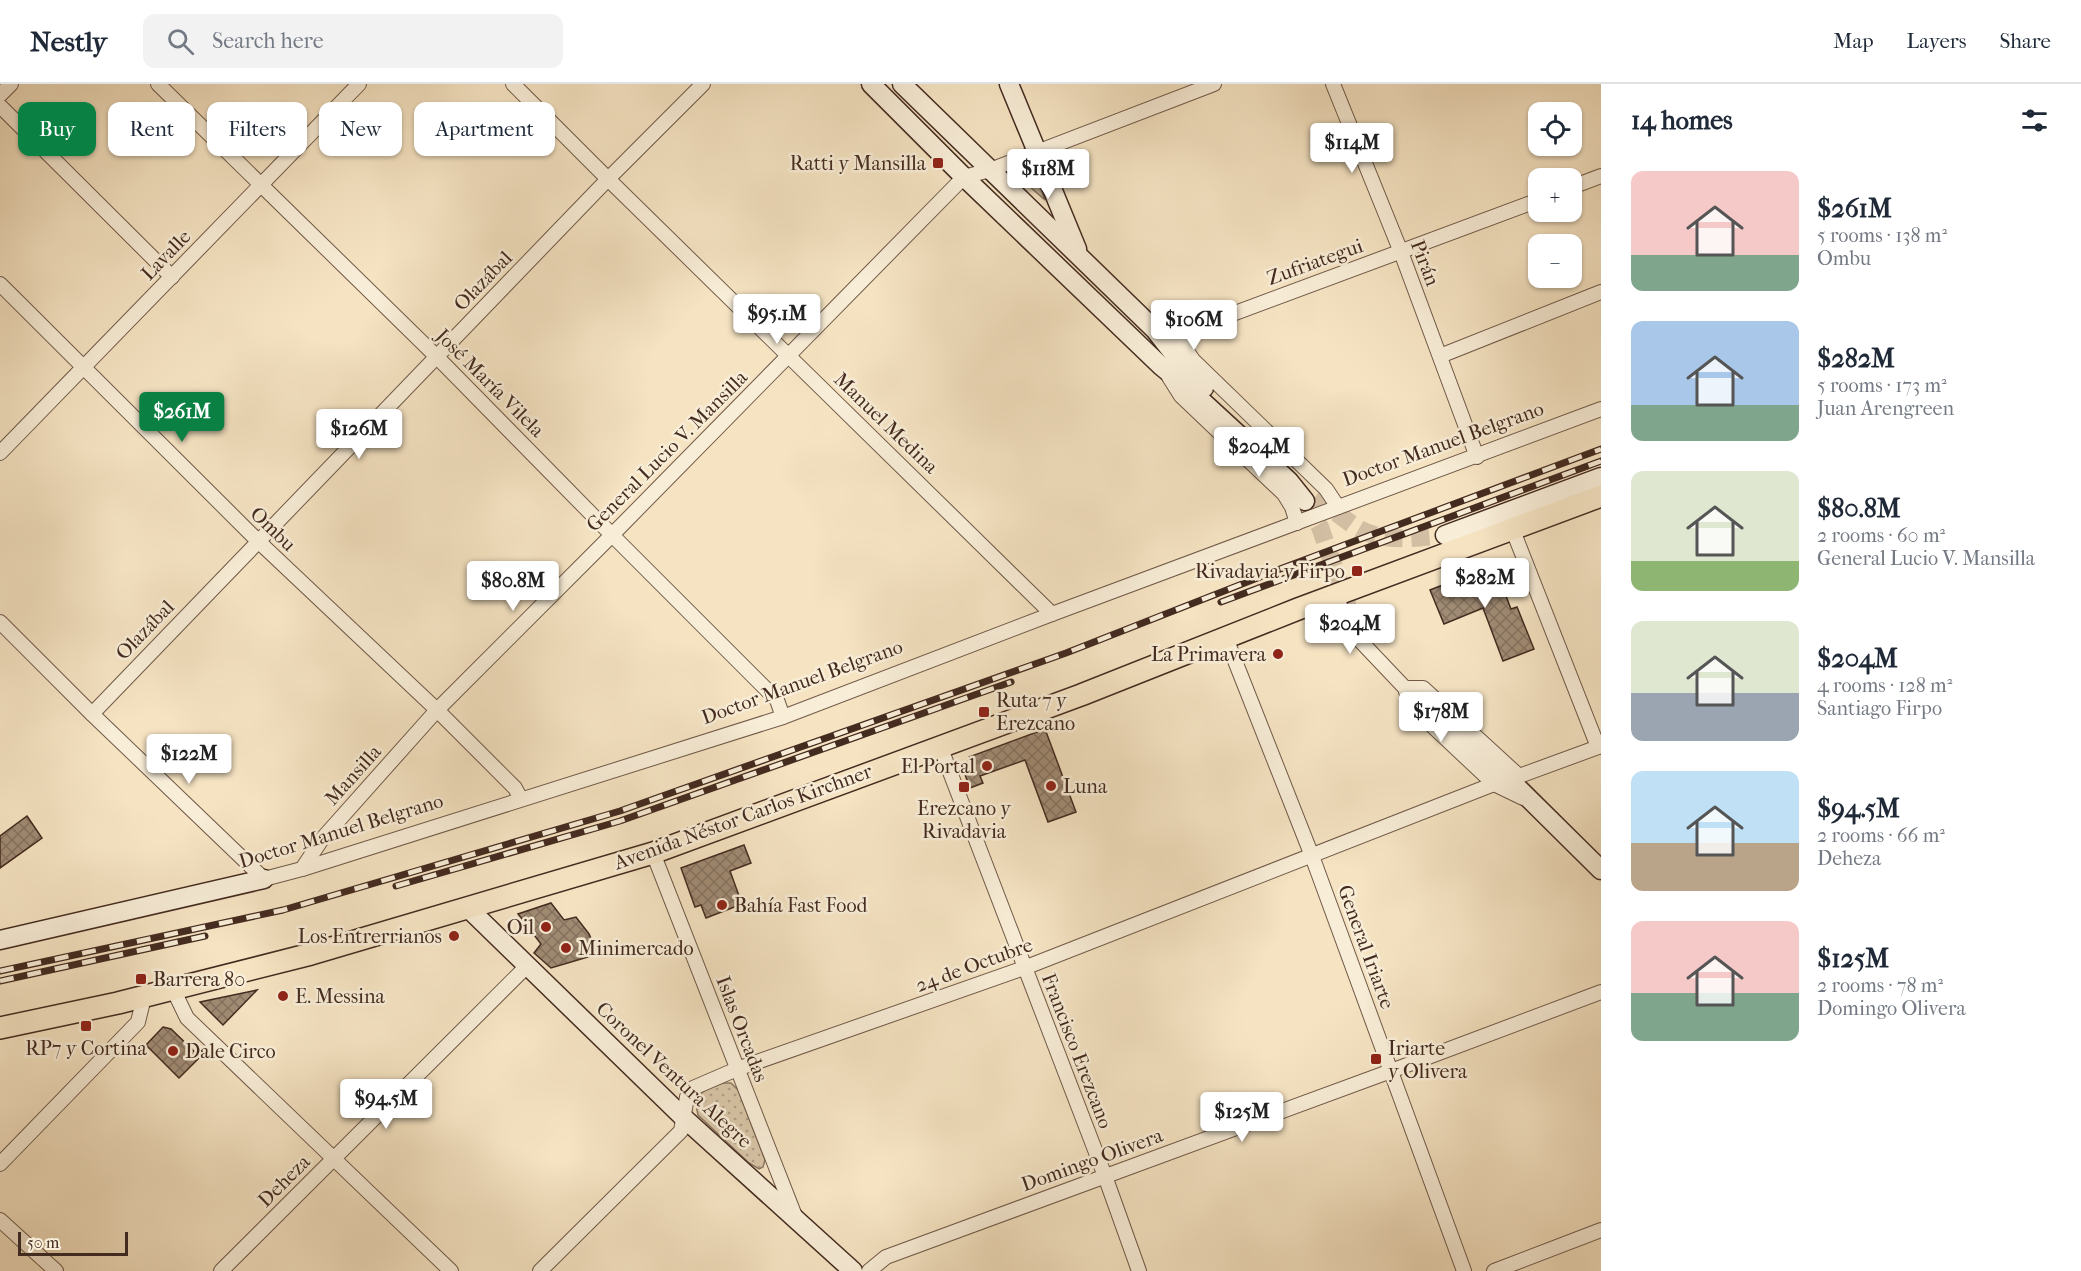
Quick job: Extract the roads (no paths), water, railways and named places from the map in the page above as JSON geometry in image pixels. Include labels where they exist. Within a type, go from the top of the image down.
[{"type":"main road","points":[[871,84],[964,177],[1161,366],[1310,499],[1199,384],[1155,330],[902,84]]},
{"type":"main road","points":[[1009,84],[1080,255]]},
{"type":"main road","points":[[1445,535],[1601,477]]},
{"type":"main road","name":"Avenida Néstor Carlos Kirchner","points":[[0,1028],[144,996],[311,954],[653,852],[1081,695],[1336,595],[1601,496]]},
{"type":"main road","points":[[1411,692],[1490,763],[1601,870]]},
{"type":"main road","name":"Doctor Manuel Belgrano","points":[[0,940],[264,879]]},
{"type":"main road","name":"Coronel Ventura Alegre","points":[[468,908],[685,1119],[853,1271]]},
{"type":"street","points":[[0,95],[11,84]]},
{"type":"street","name":"José María Vilela","points":[[158,84],[437,357],[777,700],[783,717]]},
{"type":"street","name":"Lavalle","points":[[0,453],[359,84]]},
{"type":"street","name":"Manuel Medina","points":[[513,84],[1052,614]]},
{"type":"street","name":"Olazábal","points":[[92,714],[608,179],[703,84]]},
{"type":"street","points":[[964,177],[990,171],[1214,84]]},
{"type":"street","name":"Pirán","points":[[1333,84],[1401,252],[1477,457]]},
{"type":"street","points":[[0,106],[172,277]]},
{"type":"street","points":[[1582,183],[1601,176]]},
{"type":"street","name":"General Lucio V. Mansilla","points":[[437,710],[964,177]]},
{"type":"street","name":"Zufriategui","points":[[1176,335],[1528,204]]},
{"type":"street","name":"Ombu","points":[[0,284],[258,541],[437,710],[515,788],[521,799]]},
{"type":"street","points":[[1440,356],[1601,292]]},
{"type":"street","points":[[1155,330],[1176,335],[1193,360],[1326,489],[1338,507]]},
{"type":"street","points":[[1161,366],[1181,396],[1284,494],[1292,507],[1297,523]]},
{"type":"street","name":"Doctor Manuel Belgrano","points":[[264,879],[783,717],[1601,409]]},
{"type":"street","points":[[1512,528],[1600,747]]},
{"type":"street","points":[[1336,595],[1349,629],[1411,692],[1410,705],[1507,780]]},
{"type":"street","points":[[0,622],[264,879]]},
{"type":"street","name":"General Iriarte","points":[[1226,638],[1312,856],[1464,1271]]},
{"type":"street","points":[[1411,692],[1423,688],[1507,780]]},
{"type":"street","name":"Mansilla","points":[[302,869],[322,839],[437,710]]},
{"type":"street","name":"Francisco Erezcano","points":[[940,746],[1105,1176],[1139,1271]]},
{"type":"street","name":"24 de Octubre","points":[[540,1271],[681,1131],[685,1119],[687,1097],[693,1088],[737,1069],[1024,968],[1507,780],[1600,747]]},
{"type":"street","name":"Islas Orcadas","points":[[653,852],[796,1218]]},
{"type":"street","name":"Deheza","points":[[221,1271],[527,966]]},
{"type":"street","points":[[173,989],[188,1017],[451,1271]]},
{"type":"street","name":"Domingo Olivera","points":[[870,1271],[886,1257],[1601,992]]},
{"type":"street","points":[[0,1164],[138,1022],[144,996]]},
{"type":"street","points":[[0,1220],[56,1271]]},
{"type":"street","points":[[1494,1271],[1601,1230]]},
{"type":"tunnel","points":[[1316,496],[1353,525],[1374,535],[1398,538],[1445,535]]},
{"type":"tunnel","points":[[1305,501],[1320,527],[1354,624],[1364,643]]},
{"type":"railway","points":[[0,971],[283,910],[620,811],[1066,653],[1280,569],[1601,449]]},
{"type":"railway","points":[[1221,602],[1601,461]]},
{"type":"railway","points":[[396,886],[620,821],[1011,682]]},
{"type":"railway","points":[[0,981],[205,936]]},
{"type":"place","name":"Ratti y Mansilla","points":[[938,163]]},
{"type":"place","name":"Rivadavia y Firpo","points":[[1357,571]]},
{"type":"place","name":"La Primavera","points":[[1278,654]]},
{"type":"place","name":"Ruta 7 y Erezcano","points":[[984,712]]},
{"type":"place","name":"El Portal","points":[[987,766]]},
{"type":"place","name":"Luna","points":[[1051,786]]},
{"type":"place","name":"Erezcano y Rivadavia","points":[[964,787]]},
{"type":"place","name":"Bahía Fast Food","points":[[722,905]]},
{"type":"place","name":"Oil","points":[[546,927]]},
{"type":"place","name":"Los Entrerrianos","points":[[454,936]]},
{"type":"place","name":"Minimercado","points":[[566,948]]},
{"type":"place","name":"Barrera 80","points":[[141,979]]},
{"type":"place","name":"E. Messina","points":[[283,996]]},
{"type":"place","name":"RP7 y Cortina","points":[[86,1026]]},
{"type":"place","name":"Dale Circo","points":[[173,1051]]},
{"type":"place","name":"Iriarte y Olivera","points":[[1376,1059]]}]
